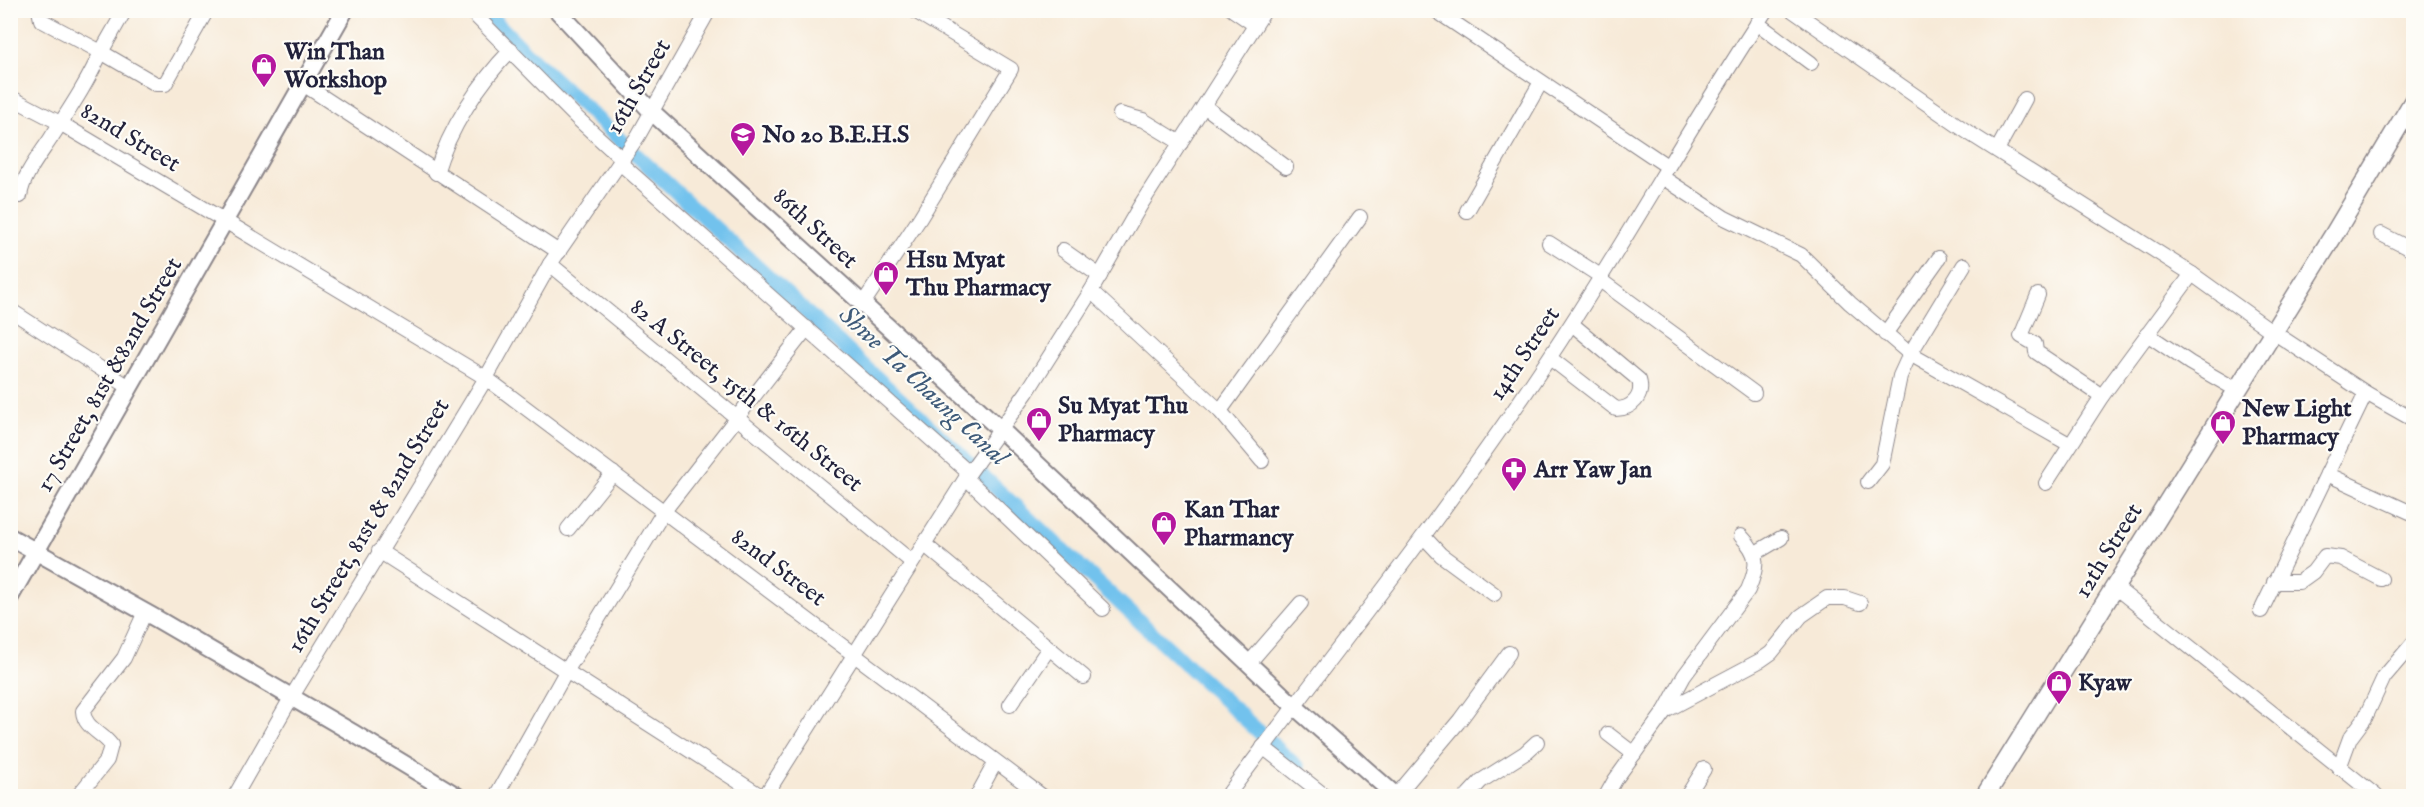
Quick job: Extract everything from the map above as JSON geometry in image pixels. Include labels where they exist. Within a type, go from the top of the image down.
[{"type":"main road","name":"12th Street","points":[[1985,796],[2333,236],[2414,100]]},
{"type":"street","points":[[39,10],[41,20],[156,84],[165,84],[207,10]]},
{"type":"street","points":[[20,196],[22,186],[83,88],[126,10]]},
{"type":"street","name":"17 Street, 81st &82nd Street","points":[[10,597],[345,10]]},
{"type":"street","points":[[470,10],[592,134],[623,159],[969,473],[1103,609]]},
{"type":"street","name":"86th Street","points":[[557,10],[651,111],[1001,430],[1294,706],[1396,796]]},
{"type":"street","points":[[862,305],[926,208],[1011,69],[913,10]]},
{"type":"street","points":[[1233,10],[1256,25]]},
{"type":"street","points":[[379,551],[763,796],[969,473],[1001,430],[1091,291],[1140,206],[1266,10]]},
{"type":"street","points":[[1436,10],[1665,171],[1725,218],[1801,255],[1885,334],[1910,354],[2069,444]]},
{"type":"street","points":[[1792,10],[1947,118],[2192,274],[2273,332],[2366,393],[2414,420]]},
{"type":"street","name":"14th Street","points":[[1227,796],[1471,474],[1572,324],[1765,11]]},
{"type":"street","name":"16th Street","points":[[550,264],[638,136],[703,13]]},
{"type":"street","points":[[1757,24],[1811,63]]},
{"type":"street","points":[[436,173],[443,148],[468,107],[511,50]]},
{"type":"street","points":[[1467,211],[1541,82]]},
{"type":"street","points":[[303,84],[559,252]]},
{"type":"street","name":"82nd Street","points":[[10,97],[60,123],[486,378],[854,653],[995,763],[1042,796]]},
{"type":"street","points":[[1997,150],[2025,99]]},
{"type":"street","points":[[1204,106],[1286,167]]},
{"type":"street","points":[[1120,114],[1143,120],[1181,142]]},
{"type":"street","points":[[1220,411],[1360,217]]},
{"type":"street","points":[[2381,234],[2414,251]]},
{"type":"street","points":[[1549,243],[1601,278],[1754,393]]},
{"type":"street","points":[[1063,250],[1100,276]]},
{"type":"street","points":[[1885,334],[1939,258]]},
{"type":"street","name":"16th Street, 81st & 82nd Street","points":[[235,796],[379,551],[486,378],[550,264]]},
{"type":"street","name":"82 A Street, 15th & 16th Street","points":[[550,264],[912,562]]},
{"type":"street","points":[[1868,482],[1882,464],[1888,441],[1894,396],[1910,354],[1964,265]]},
{"type":"street","points":[[2046,483],[2102,396],[2192,274]]},
{"type":"street","points":[[1091,291],[1220,411],[1262,461]]},
{"type":"street","points":[[2038,295],[2021,336],[2036,344],[2036,352],[2102,396]]},
{"type":"street","points":[[10,310],[129,387]]},
{"type":"street","points":[[1550,358],[1616,409],[1624,409],[1636,400],[1641,387],[1639,380],[1572,324]]},
{"type":"street","points":[[496,796],[567,670],[664,511],[807,328]]},
{"type":"street","points":[[2147,334],[2190,363],[2237,390]]},
{"type":"street","points":[[2261,611],[2366,393]]},
{"type":"street","points":[[568,529],[613,473]]},
{"type":"street","points":[[2327,474],[2414,514]]},
{"type":"street","points":[[1606,796],[1665,711],[1684,676],[1748,590],[1755,574],[1757,561],[1749,543],[1741,536]]},
{"type":"street","points":[[10,537],[145,612],[457,796]]},
{"type":"street","points":[[1424,537],[1440,555],[1494,594]]},
{"type":"street","points":[[1754,554],[1781,538]]},
{"type":"street","points":[[924,543],[1084,677]]},
{"type":"street","points":[[2274,582],[2299,582],[2313,572],[2325,556],[2341,558],[2381,579]]},
{"type":"street","points":[[2115,587],[2376,796]]},
{"type":"street","points":[[1665,711],[1761,660],[1771,653],[1801,616],[1827,598],[1845,598],[1860,603]]},
{"type":"street","points":[[1249,663],[1301,603]]},
{"type":"street","points":[[78,796],[107,760],[111,745],[83,717],[83,711],[124,658],[145,612]]},
{"type":"street","points":[[2339,768],[2350,738],[2365,718],[2384,677],[2414,642]]},
{"type":"street","points":[[1010,705],[1049,648]]},
{"type":"street","points":[[1396,796],[1460,720],[1509,652]]},
{"type":"street","points":[[1608,734],[1634,754]]},
{"type":"street","points":[[1467,796],[1481,781],[1525,753],[1537,742]]},
{"type":"street","points":[[1263,747],[1325,796]]},
{"type":"street","points":[[977,796],[995,763]]},
{"type":"street","points":[[1687,796],[1704,769]]},
{"type":"waterway","name":"Shwe Ta Chaung Canal","points":[[484,10],[525,52],[1298,768]]},
{"type":"place","name":"Win Than Workshop","points":[[264,89]]},
{"type":"place","name":"No 20 B.E.H.S","points":[[743,158]]},
{"type":"place","name":"Hsu Myat Thu Pharmacy","points":[[886,297]]},
{"type":"place","name":"Su Myat Thu Pharmacy","points":[[1039,443]]},
{"type":"place","name":"New Light Pharmacy","points":[[2223,446]]},
{"type":"place","name":"Arr Yaw Jan","points":[[1514,493]]},
{"type":"place","name":"Kan Thar Pharmancy","points":[[1164,547]]},
{"type":"place","name":"Kyaw","points":[[2059,706]]}]
